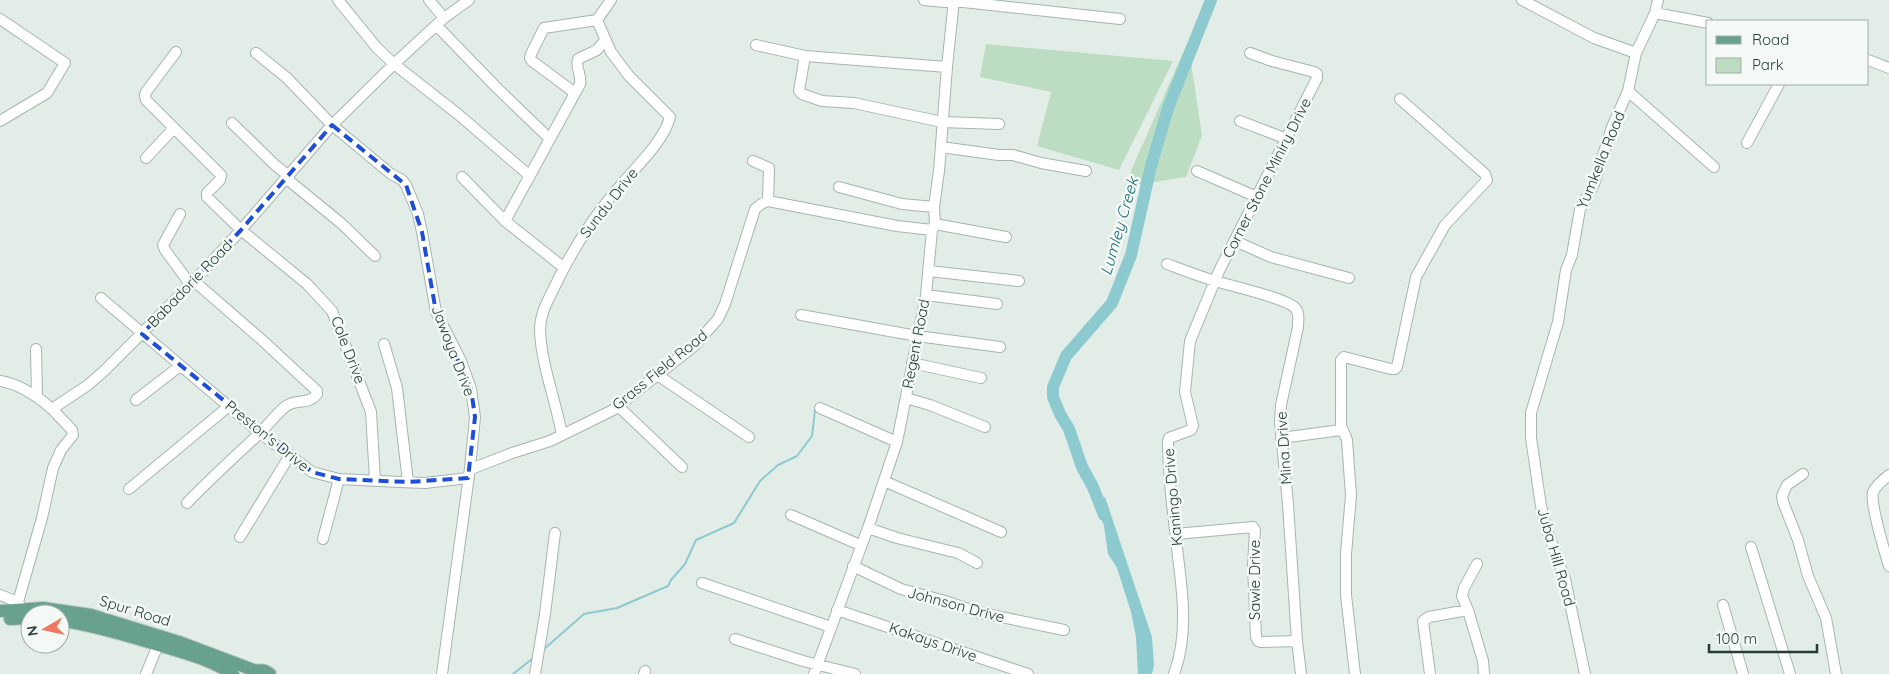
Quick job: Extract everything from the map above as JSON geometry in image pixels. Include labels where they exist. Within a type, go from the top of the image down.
[{"type":"main road","name":"Spur Road","points":[[0,611],[20,612]]},
{"type":"main road","name":"Spur Road","points":[[70,611],[117,621],[208,652],[253,672],[263,670],[272,674]]},
{"type":"main road","name":"Spur Road","points":[[0,620],[20,613]]},
{"type":"main road","name":"Spur Road","points":[[70,622],[117,632],[212,662],[233,674]]},
{"type":"street","points":[[338,0],[377,48],[394,64],[530,176]]},
{"type":"street","points":[[429,0],[441,22],[497,88],[550,139]]},
{"type":"street","name":"Babadorie Road","points":[[52,408],[88,385],[142,334],[241,230],[332,126],[394,64],[469,0]]},
{"type":"street","points":[[575,93],[532,61],[530,58],[531,54],[544,28],[596,20],[611,0]]},
{"type":"street","points":[[924,0],[945,2],[954,0],[1120,19]]},
{"type":"street","name":"Regent Road","points":[[815,669],[860,545],[868,528],[897,442],[926,295],[934,207],[940,171],[942,122],[954,0]]},
{"type":"street","points":[[1522,0],[1594,38],[1636,53]]},
{"type":"street","name":"Yumkella Road","points":[[1539,380],[1558,322],[1566,270],[1572,255],[1580,209],[1594,184],[1612,127],[1628,91],[1636,53],[1658,0]]},
{"type":"street","points":[[1654,13],[1706,23]]},
{"type":"street","points":[[0,19],[65,63],[47,93],[0,121]]},
{"type":"street","name":"Sundu Drive","points":[[562,435],[543,353],[540,328],[544,307],[563,267],[603,206],[636,170],[660,137],[670,117],[629,76],[611,52],[596,20]]},
{"type":"street","points":[[505,221],[581,81],[577,65],[578,59],[597,50],[605,40]]},
{"type":"street","points":[[756,45],[804,56],[947,67]]},
{"type":"street","points":[[146,158],[174,128],[146,100],[145,95],[176,52]]},
{"type":"street","name":"Jawoya Drive","points":[[256,53],[286,78],[332,126],[391,174],[402,180],[412,198],[422,232],[436,312],[461,361],[471,389],[475,417],[470,474],[442,674]]},
{"type":"street","name":"Corner Stone Miniry Drive","points":[[1215,281],[1318,74],[1272,62],[1250,53]]},
{"type":"street","points":[[804,56],[799,91],[802,94],[822,101],[854,103],[942,122],[999,124]]},
{"type":"street","points":[[1869,60],[1889,68]]},
{"type":"street","points":[[1747,143],[1778,85]]},
{"type":"street","points":[[1628,91],[1714,167]]},
{"type":"street","points":[[1341,430],[1341,360],[1348,356],[1395,370],[1416,277],[1421,266],[1445,225],[1468,201],[1487,177],[1400,98]]},
{"type":"street","points":[[1240,121],[1287,139]]},
{"type":"street","points":[[232,123],[288,177],[356,236],[374,256]]},
{"type":"street","name":"Cole Drive","points":[[174,128],[221,175],[220,180],[208,193],[207,197],[241,230],[307,284],[332,311],[371,412],[375,480]]},
{"type":"street","points":[[941,147],[999,155],[1013,155],[1042,164],[1086,171]]},
{"type":"street","points":[[753,161],[769,168],[768,202],[897,226],[933,227],[1006,237]]},
{"type":"street","points":[[1197,171],[1258,197]]},
{"type":"street","points":[[462,177],[505,221],[563,267]]},
{"type":"street","points":[[839,187],[902,204],[934,207]]},
{"type":"street","name":"Grass Field Road","points":[[470,474],[512,453],[550,441],[618,406],[656,374],[694,346],[718,319],[725,304],[755,209],[761,204],[768,202]]},
{"type":"street","points":[[180,214],[163,245],[165,250],[192,282],[262,340],[317,391],[316,396],[308,401],[286,406],[260,433],[224,465],[187,504]]},
{"type":"street","points":[[1235,242],[1271,257],[1349,278]]},
{"type":"street","points":[[1167,264],[1215,281]]},
{"type":"street","points":[[929,271],[1019,281]]},
{"type":"street","name":"Mina Drive","points":[[1215,281],[1291,305],[1297,310],[1299,317],[1280,405],[1281,438],[1301,674]]},
{"type":"street","name":"Kaningo Drive","points":[[1174,674],[1178,663],[1184,609],[1168,442],[1170,438],[1191,430],[1193,426],[1185,392],[1190,341],[1215,281]]},
{"type":"street","points":[[926,295],[997,304]]},
{"type":"street","name":"Preston's Drive","points":[[101,298],[260,433],[312,472],[338,479],[425,483],[470,474]]},
{"type":"street","points":[[801,315],[917,336],[1000,347]]},
{"type":"street","points":[[384,344],[397,388],[408,482]]},
{"type":"street","points":[[36,349],[37,396]]},
{"type":"street","points":[[912,363],[981,378]]},
{"type":"street","points":[[136,400],[180,366]]},
{"type":"street","points":[[656,374],[749,437]]},
{"type":"street","name":"Juba Hill Road","points":[[1539,380],[1530,424],[1541,506],[1547,530],[1565,579],[1585,674]]},
{"type":"street","points":[[0,381],[12,384],[37,396],[52,408],[72,430],[73,435],[61,450],[53,468],[26,604]]},
{"type":"street","points":[[906,398],[930,405],[985,427]]},
{"type":"street","points":[[129,489],[229,406]]},
{"type":"street","points":[[618,406],[682,467]]},
{"type":"street","points":[[820,408],[897,442]]},
{"type":"street","points":[[1281,438],[1341,430],[1345,432],[1351,496],[1346,554],[1346,595],[1355,674]]},
{"type":"street","points":[[240,537],[290,455]]},
{"type":"street","points":[[1803,474],[1787,485],[1782,496],[1808,576],[1826,618],[1836,674]]},
{"type":"street","points":[[1889,474],[1878,484],[1873,496],[1885,541],[1889,566]]},
{"type":"street","points":[[323,539],[338,479]]},
{"type":"street","points":[[884,482],[1001,532]]},
{"type":"street","points":[[791,515],[860,545]]},
{"type":"street","name":"Sawie Drive","points":[[1176,534],[1253,527],[1255,530],[1253,566],[1256,637],[1261,642],[1297,641]]},
{"type":"street","points":[[868,528],[897,538],[958,553],[977,563]]},
{"type":"street","points":[[535,674],[555,533]]},
{"type":"street","points":[[1751,547],[1790,674]]},
{"type":"street","points":[[1477,564],[1464,588],[1462,596],[1483,661],[1484,674]]},
{"type":"street","name":"Johnson Drive","points":[[853,566],[901,589],[977,612],[1064,630]]},
{"type":"street","points":[[702,583],[830,627]]},
{"type":"street","points":[[0,595],[20,609]]},
{"type":"street","points":[[1723,605],[1743,674]]},
{"type":"street","name":"Kakays Drive","points":[[837,610],[1028,674]]},
{"type":"street","points":[[1430,674],[1422,621],[1429,617],[1468,610]]},
{"type":"street","points":[[735,639],[815,669],[855,674]]},
{"type":"street","name":"Spur Road","points":[[146,674],[158,645]]},
{"type":"highlighted area","points":[[332,125],[406,185],[422,232],[436,312],[471,389],[475,417],[468,478],[408,482],[339,479],[312,472],[142,334],[241,230]]},
{"type":"green space","points":[[1188,41],[1202,136],[1186,177],[1124,187]]},
{"type":"green space","points":[[986,44],[1173,61],[1119,170],[1037,146],[1051,92],[980,77]]},
{"type":"water","points":[[1105,497],[1152,637],[1154,665],[1152,674],[1138,674],[1136,637],[1131,612],[1117,568],[1108,554],[1104,526],[1094,500]]},
{"type":"waterway","name":"Lumley Creek","points":[[1104,515],[1093,487],[1082,467],[1069,429],[1053,397],[1053,387],[1066,356],[1112,303],[1131,255],[1151,166],[1168,108],[1211,0]]},
{"type":"waterway","points":[[543,650],[584,614],[617,608],[668,586],[685,564],[696,540],[734,523],[760,481],[778,465],[797,456],[812,436],[815,410]]},
{"type":"waterway","points":[[513,674],[532,659]]}]
